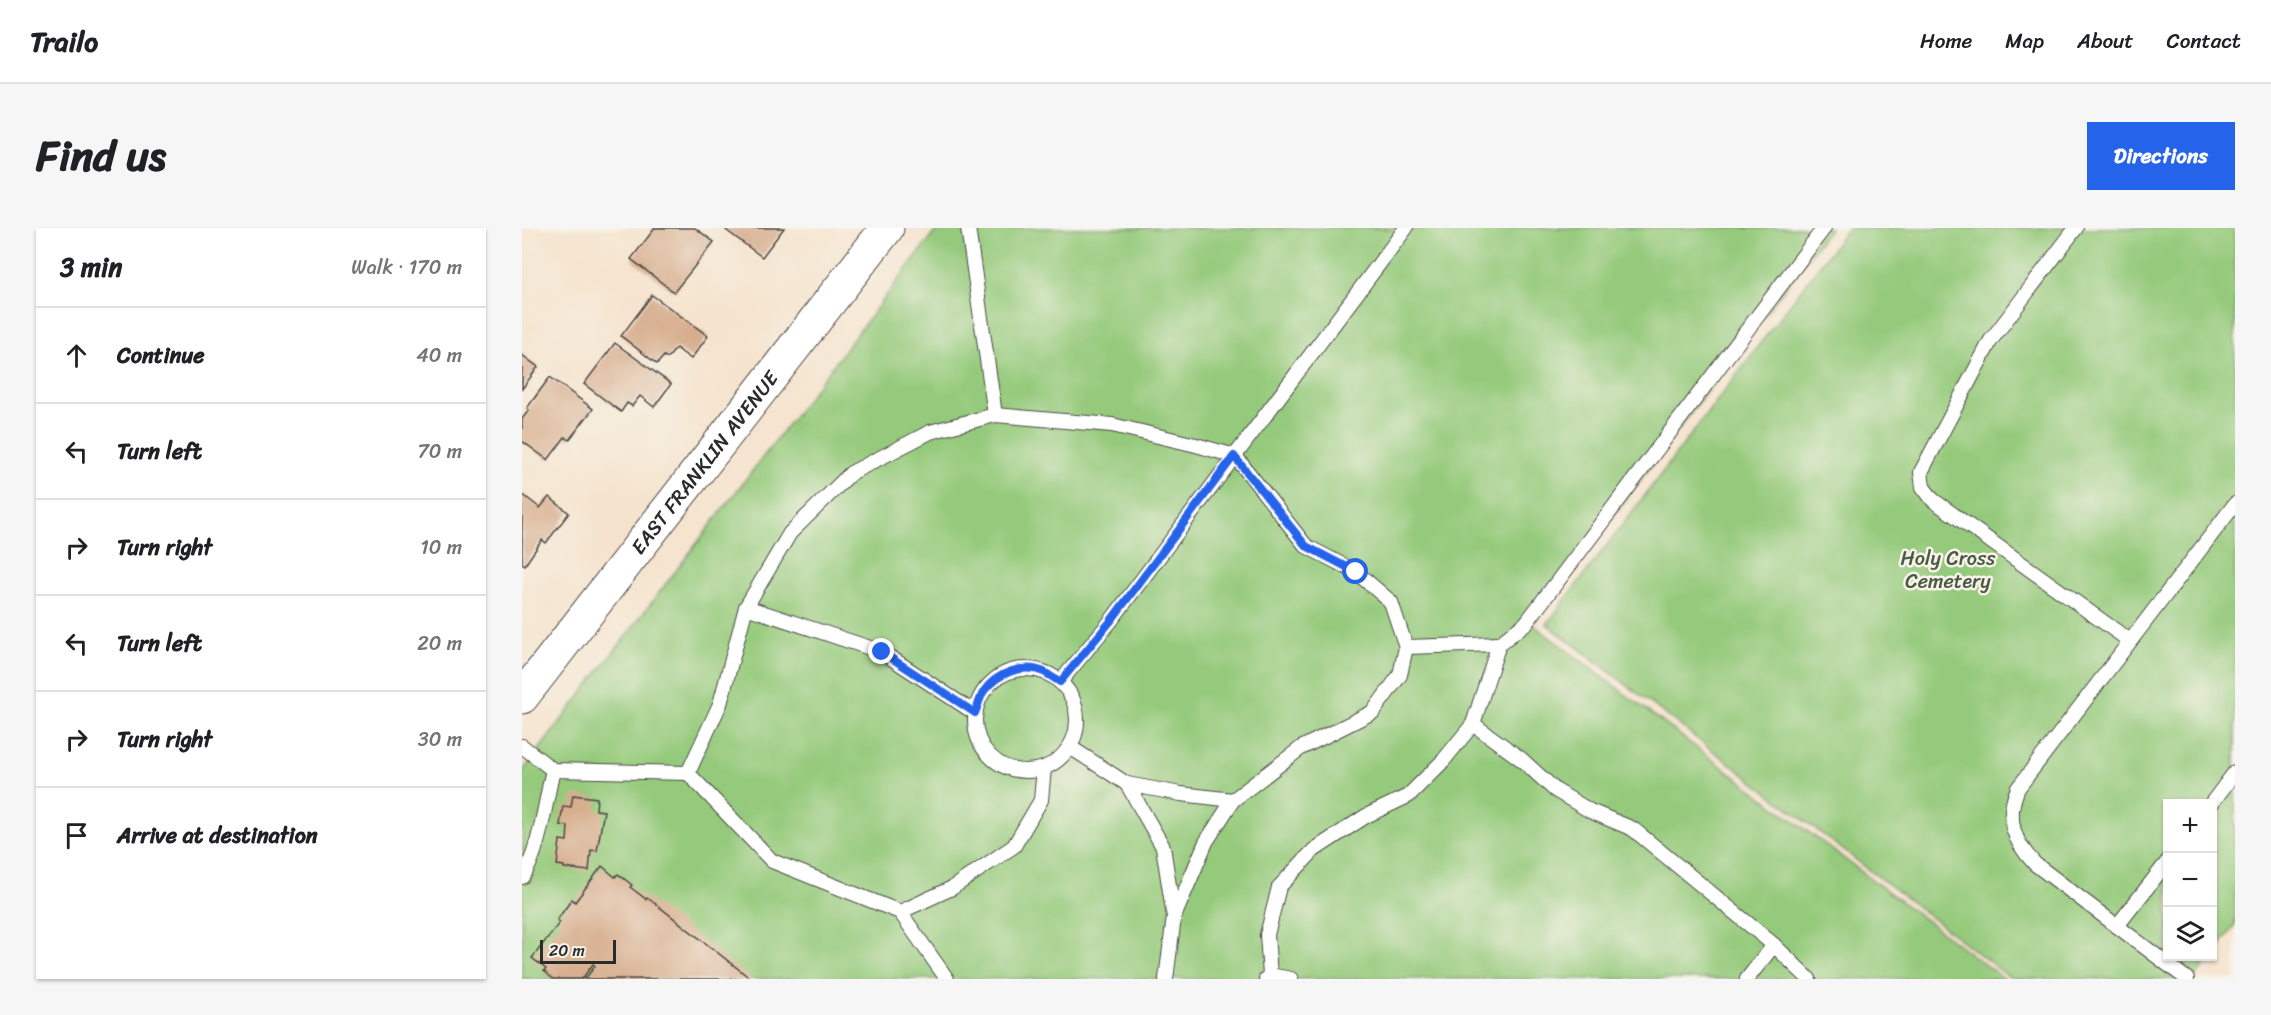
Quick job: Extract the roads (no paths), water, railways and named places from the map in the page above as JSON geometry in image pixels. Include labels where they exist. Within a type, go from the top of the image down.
[{"type":"street","name":"EAST FRANKLIN AVENUE","points":[[522,697],[887,228]]},
{"type":"lane","points":[[968,228],[995,415]]},
{"type":"lane","points":[[1060,682],[1110,622],[1406,228]]},
{"type":"lane","points":[[1291,979],[1268,977],[1267,935],[1280,887],[1314,850],[1366,816],[1408,796],[1443,761],[1473,724],[1499,644],[1526,623],[1824,228]]},
{"type":"lane","points":[[2076,228],[1991,340],[1921,472],[1923,487],[1933,500],[2130,641]]},
{"type":"lane","points":[[688,773],[720,704],[746,608],[790,533],[851,473],[930,432],[995,415],[1112,425],[1234,456],[1306,546],[1356,572],[1391,602],[1406,647],[1400,675],[1373,712],[1301,748],[1233,800],[1206,842],[1174,917],[1166,979]]},
{"type":"lane","points":[[2187,979],[2035,864],[2023,851],[2014,835],[2012,801],[2018,788],[2235,504]]},
{"type":"lane","points":[[746,608],[882,652],[975,713]]},
{"type":"lane","points":[[1406,647],[1499,644]]},
{"type":"lane","points":[[1028,669],[1043,672],[1060,682],[1071,695],[1076,711],[1076,729],[1070,747],[1044,768],[1027,772],[1008,769],[989,756],[977,739],[975,713],[983,692],[998,678],[1013,670],[1028,669]]},
{"type":"lane","points":[[1473,724],[1521,759],[1555,790],[1590,811],[1633,829],[1774,945],[1809,979]]},
{"type":"lane","points":[[522,746],[553,770],[688,773],[772,861],[900,912],[947,979]]},
{"type":"lane","points":[[1070,747],[1127,783],[1181,794],[1233,800]]},
{"type":"lane","points":[[900,912],[952,888],[1014,846],[1041,800],[1044,768]]},
{"type":"lane","points":[[522,877],[526,872],[537,838],[553,770]]},
{"type":"lane","points":[[2215,799],[2235,772]]},
{"type":"lane","points":[[1127,783],[1163,847],[1174,917]]},
{"type":"lane","points":[[2117,926],[2163,867]]},
{"type":"lane","points":[[1747,979],[1774,945]]},
{"type":"park label","name":"Holy Cross Cemetery","points":[[1948,570]]}]
